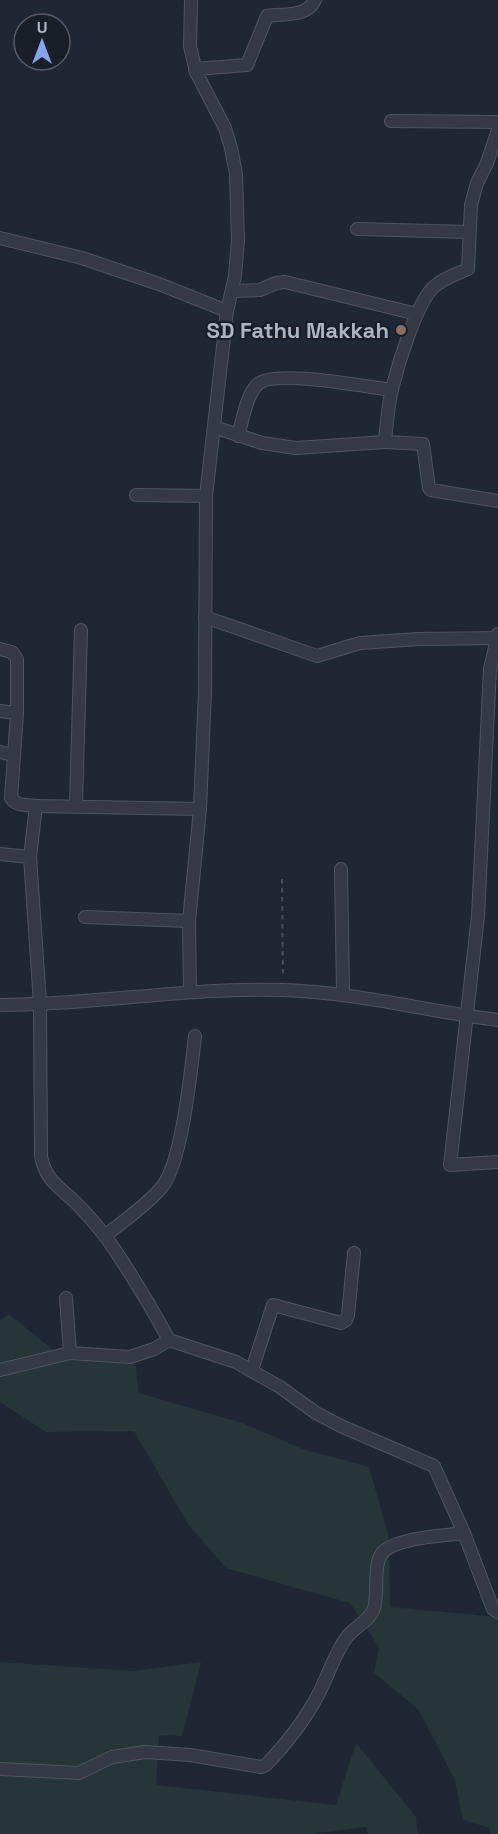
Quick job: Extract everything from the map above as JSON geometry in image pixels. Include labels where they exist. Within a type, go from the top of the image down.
[{"type":"street","points":[[190,992],[189,921],[200,809],[205,691],[206,496],[227,311],[232,291],[238,240],[236,174],[233,157],[225,128],[195,69],[190,46],[191,0]]},
{"type":"street","points":[[195,69],[247,64],[267,16],[303,12],[312,7],[315,0]]},
{"type":"street","points":[[391,121],[498,122]]},
{"type":"street","points":[[385,441],[392,390],[417,314],[426,295],[434,286],[468,269],[471,205],[477,183],[487,163],[498,130]]},
{"type":"street","points":[[357,229],[469,232]]},
{"type":"street","points":[[0,238],[82,258],[159,284],[227,311]]},
{"type":"street","points":[[232,291],[260,290],[285,282],[417,314]]},
{"type":"street","points":[[238,435],[251,393],[259,383],[267,379],[299,378],[392,390]]},
{"type":"street","points":[[214,427],[262,443],[296,447],[385,441],[423,444],[429,489],[498,501]]},
{"type":"street","points":[[136,495],[206,496]]},
{"type":"street","points":[[205,616],[317,656],[360,643],[497,637],[490,669],[478,916],[450,1165],[498,1162]]},
{"type":"street","points":[[76,806],[81,630]]},
{"type":"street","points":[[0,649],[12,652],[16,659],[17,713],[10,798],[13,802],[19,805],[36,806],[200,809]]},
{"type":"street","points":[[0,711],[17,713]]},
{"type":"street","points":[[0,752],[14,755]]},
{"type":"street","points":[[36,806],[30,857],[40,1003],[41,1156],[43,1169],[49,1180],[79,1205],[105,1236],[151,1307],[169,1340],[214,1354],[252,1370],[316,1413],[343,1427],[431,1463],[464,1533],[493,1609],[498,1612]]},
{"type":"street","points":[[0,854],[30,857]]},
{"type":"street","points":[[341,869],[343,994]]},
{"type":"street","points":[[85,917],[189,921]]},
{"type":"street","points":[[0,1005],[152,997],[190,992],[283,990],[343,994],[498,1020]]},
{"type":"street","points":[[105,1236],[154,1196],[163,1187],[169,1175],[184,1116],[195,1036]]},
{"type":"street","points":[[252,1370],[273,1305],[341,1323],[346,1320],[354,1253]]},
{"type":"street","points":[[66,1298],[70,1353]]},
{"type":"street","points":[[0,1370],[70,1353],[130,1357],[154,1350],[169,1340]]},
{"type":"street","points":[[0,1769],[79,1773],[112,1757],[145,1752],[190,1755],[261,1767],[266,1765],[316,1699],[348,1635],[374,1611],[378,1593],[379,1558],[384,1551],[409,1541],[464,1533]]},
{"type":"path","points":[[282,879],[283,990]]},
{"type":"shaded area","points":[[9,1314],[59,1355],[135,1360],[139,1393],[242,1423],[303,1449],[369,1467],[389,1537],[390,1607],[498,1617],[498,1834],[490,1834],[490,1828],[463,1820],[455,1781],[419,1710],[374,1673],[379,1647],[350,1603],[226,1568],[188,1524],[134,1431],[46,1432],[0,1402],[0,1321]]},
{"type":"shaded area","points":[[0,1662],[133,1671],[201,1662],[182,1736],[159,1735],[156,1785],[336,1805],[356,1743],[416,1817],[418,1834],[368,1834],[366,1827],[310,1834],[0,1834]]},
{"type":"place","name":"SD Fathu Makkah","points":[[401,330]]}]
